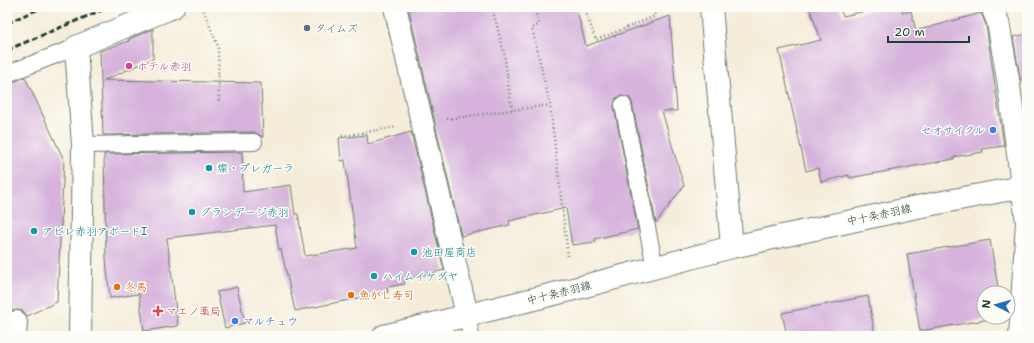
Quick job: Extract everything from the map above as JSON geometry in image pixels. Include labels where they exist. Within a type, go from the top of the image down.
[{"type":"street","points":[[80,336],[83,145],[76,46],[173,7]]},
{"type":"street","points":[[394,7],[420,123],[467,314]]},
{"type":"street","points":[[711,7],[732,247]]},
{"type":"street","points":[[992,7],[998,22],[1025,187],[1027,222],[1020,336]]},
{"type":"street","name":"中十条赤羽線","points":[[384,336],[655,268],[732,247],[912,208],[1025,187]]},
{"type":"lane","points":[[7,74],[76,46]]},
{"type":"lane","points":[[623,105],[655,268]]},
{"type":"lane","points":[[83,145],[254,142]]},
{"type":"lane","points":[[467,314],[471,336]]},
{"type":"path","points":[[202,7],[218,46],[219,101]]},
{"type":"path","points":[[492,7],[504,53],[512,110]]},
{"type":"path","points":[[534,7],[539,24],[532,28],[550,105],[568,256]]},
{"type":"path","points":[[584,7],[596,40],[655,16],[653,7]]},
{"type":"path","points":[[342,136],[420,123],[550,105]]},
{"type":"building","points":[[425,7],[576,7],[586,46],[670,16],[677,111],[662,111],[684,186],[656,223],[632,103],[630,98],[622,96],[616,98],[614,107],[638,229],[595,239],[595,242],[572,245],[566,208],[509,221],[510,225],[461,236],[409,10]]},
{"type":"building","points":[[809,7],[839,7],[843,16],[886,7],[901,7],[903,13],[911,11],[916,31],[981,13],[986,25],[1004,146],[982,149],[983,152],[954,157],[954,159],[849,178],[849,175],[821,182],[818,168],[806,171],[779,50],[821,40]]},
{"type":"building","points":[[153,29],[153,59],[104,80],[261,83],[263,137],[254,132],[103,135],[100,51],[129,41],[129,39]]},
{"type":"building","points":[[1027,34],[1027,83],[1021,84],[1013,37]]},
{"type":"building","name":"アピレ赤羽アボードI","points":[[25,77],[64,160],[57,302],[27,316],[23,311],[17,310],[11,311],[7,314],[7,85]]},
{"type":"building","points":[[411,132],[444,270],[404,280],[405,284],[387,287],[388,292],[295,311],[281,249],[279,250],[275,225],[167,238],[178,326],[144,331],[139,294],[110,298],[106,259],[104,154],[242,152],[243,192],[291,185],[295,214],[298,214],[305,256],[357,248],[345,160],[341,161],[339,138],[367,135],[368,144]]},
{"type":"building","points":[[990,240],[998,285],[976,285],[976,321],[920,331],[907,254]]},
{"type":"building","points":[[237,287],[245,323],[225,328],[217,292]]},
{"type":"building","points":[[868,296],[875,336],[787,336],[782,313]]},
{"type":"railway","points":[[7,23],[43,7]]},
{"type":"railway","points":[[7,50],[109,7]]},
{"type":"place","name":"タイムズ","points":[[307,28]]},
{"type":"place","name":"ホテル赤羽","points":[[129,66]]},
{"type":"place","name":"セオサイクル","points":[[993,130]]},
{"type":"place","name":"燦・プレガーラ","points":[[209,168]]},
{"type":"place","name":"グランデージ赤羽","points":[[192,212]]},
{"type":"place","name":"アピレ赤羽アボードI","points":[[34,231]]},
{"type":"place","name":"池田屋商店","points":[[414,252]]},
{"type":"place","name":"ハイムイケダヤ","points":[[374,276]]},
{"type":"place","name":"冬馬","points":[[117,287]]},
{"type":"place","name":"魚がし寿司","points":[[351,295]]},
{"type":"place","name":"マエノ薬局","points":[[158,311]]},
{"type":"place","name":"マルチュウ","points":[[235,321]]}]
